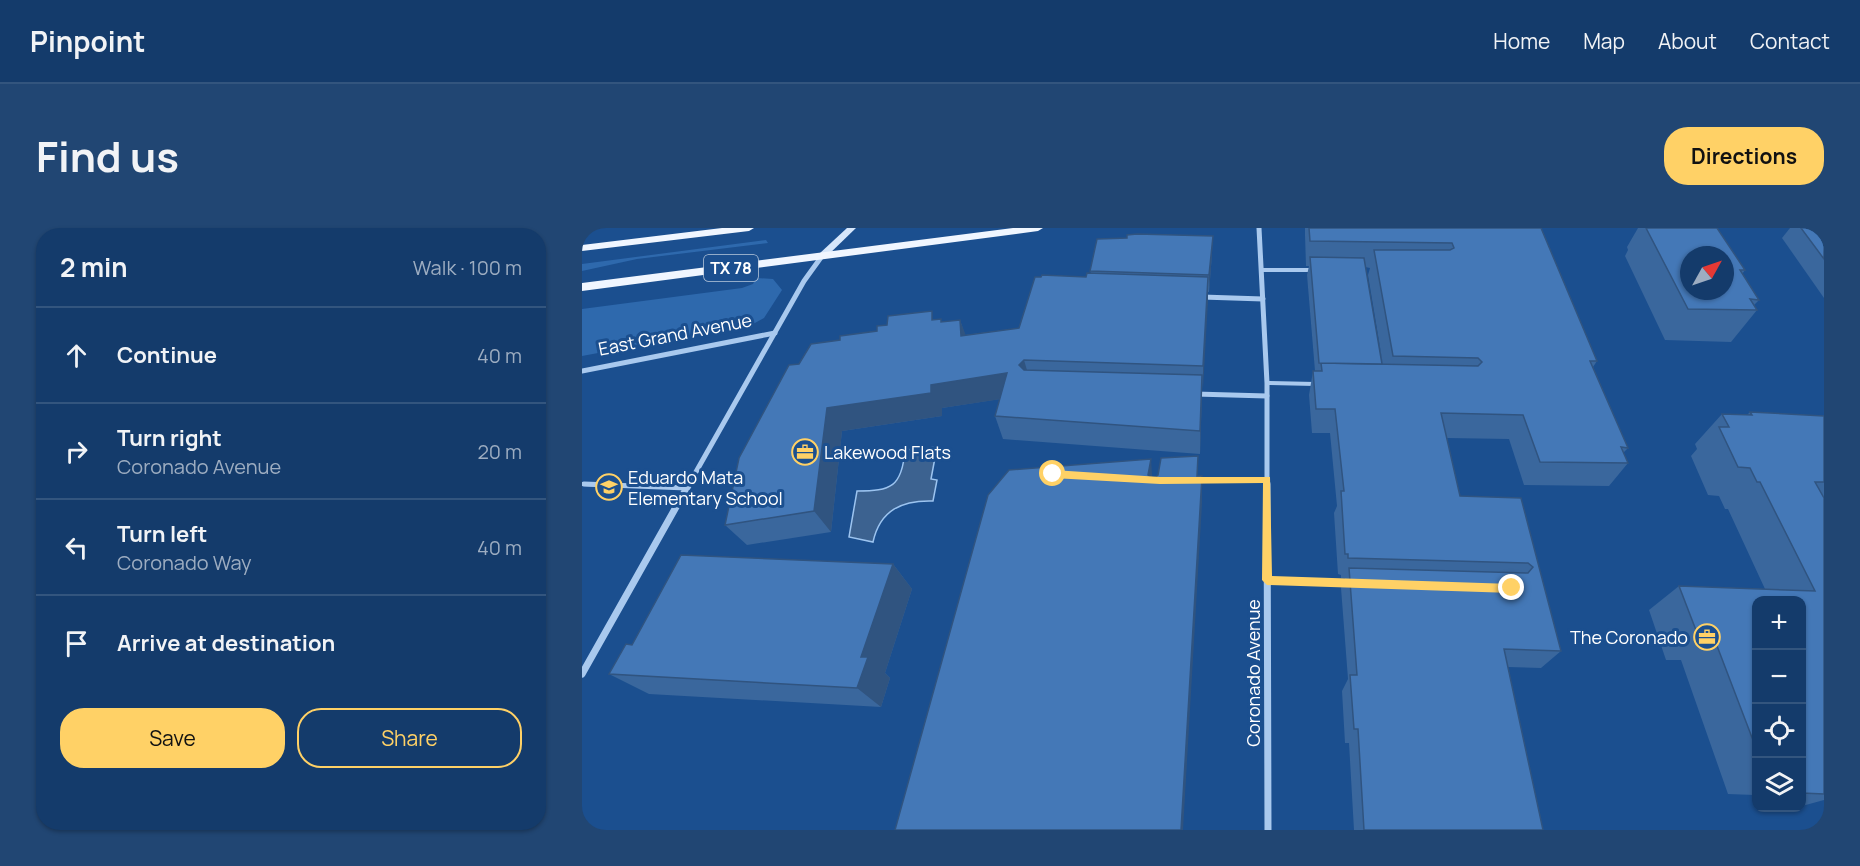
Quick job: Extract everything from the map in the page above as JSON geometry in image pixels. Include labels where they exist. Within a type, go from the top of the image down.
[{"type":"main road","name":"TX 78","points":[[582,248],[749,228]]},
{"type":"main road","name":"TX 78","points":[[582,287],[1038,228]]},
{"type":"street","points":[[582,674],[804,281],[822,256],[852,228]]},
{"type":"street","name":"Coronado Avenue","points":[[1259,228],[1267,383],[1268,830]]},
{"type":"street","points":[[1198,297],[1263,298]]},
{"type":"street","name":"East Grand Avenue","points":[[582,371],[775,333]]},
{"type":"street","points":[[1191,394],[1267,396]]},
{"type":"lane","points":[[1261,270],[1318,270]]},
{"type":"lane","points":[[1267,383],[1324,384]]},
{"type":"lane","points":[[1192,480],[1267,480]]},
{"type":"lane","points":[[582,483],[687,488]]},
{"type":"lane","points":[[1267,580],[1360,584]]},
{"type":"shaded area","points":[[766,240],[768,243],[637,259],[582,271],[582,264]]},
{"type":"shaded area","points":[[756,278],[773,279],[782,290],[764,318],[753,324],[582,356],[582,309],[742,288],[753,284]]},
{"type":"shaded area","points":[[937,447],[931,479],[937,480],[933,501],[912,502],[894,509],[881,522],[873,542],[849,537],[857,491],[878,490],[893,484],[901,472],[905,450]]},
{"type":"building","points":[[1309,228],[1541,228],[1597,361],[1590,361],[1628,448],[1621,447],[1628,463],[1540,462],[1523,415],[1441,413],[1460,496],[1521,498],[1561,651],[1504,649],[1543,830],[1364,830],[1358,729],[1354,729],[1350,675],[1357,675],[1349,568],[1528,573],[1533,567],[1528,563],[1348,558],[1348,554],[1345,554],[1341,491],[1344,491],[1335,409],[1316,409],[1313,371],[1322,371],[1321,363],[1478,366],[1482,362],[1478,358],[1393,356],[1374,250],[1450,250],[1454,248],[1452,243],[1310,241]]},
{"type":"building","points":[[1646,228],[1717,228],[1729,246],[1680,246],[1680,294]]},
{"type":"building","points":[[1801,228],[1824,228],[1824,259]]},
{"type":"building","points":[[1127,235],[1213,236],[1209,275],[1090,271],[1097,239],[1127,238]]},
{"type":"building","points":[[1734,254],[1745,270],[1740,270],[1759,300],[1750,299],[1757,310],[1688,309],[1683,300],[1734,300]]},
{"type":"building","points":[[1310,257],[1364,258],[1382,364],[1319,363]]},
{"type":"building","points":[[1087,273],[1208,277],[1203,366],[1024,360],[1019,365],[1024,370],[1202,375],[1200,431],[995,416],[1007,373],[931,385],[931,393],[827,408],[814,511],[725,525],[739,458],[789,365],[799,364],[811,344],[840,340],[840,336],[877,331],[877,326],[887,325],[888,316],[932,311],[932,320],[941,319],[941,322],[960,320],[961,336],[1019,328],[1035,277],[1042,275],[1086,277]]},
{"type":"building","points":[[1750,412],[1824,416],[1824,482],[1815,482],[1824,498],[1824,794],[1806,793],[1806,596],[1752,596],[1752,738],[1714,638],[1699,638],[1679,586],[1815,591],[1760,482],[1757,482],[1750,468],[1738,467],[1719,427],[1729,427],[1722,414],[1752,415]]},
{"type":"building","points":[[1198,456],[1197,476],[1202,476],[1181,830],[895,830],[988,495],[1009,470],[1151,459],[1148,475],[1153,479],[1158,475],[1161,458]]},
{"type":"building","points":[[681,555],[893,564],[861,657],[868,657],[857,688],[609,674],[626,644],[632,645]]},
{"type":"place","name":"Lakewood Flats","points":[[805,452]]},
{"type":"place","name":"Eduardo Mata Elementary School","points":[[609,487]]},
{"type":"place","name":"The Coronado","points":[[1707,637]]},
{"type":"route","points":[[1053,474],[1160,480],[1267,480],[1267,580],[1512,588]]}]
